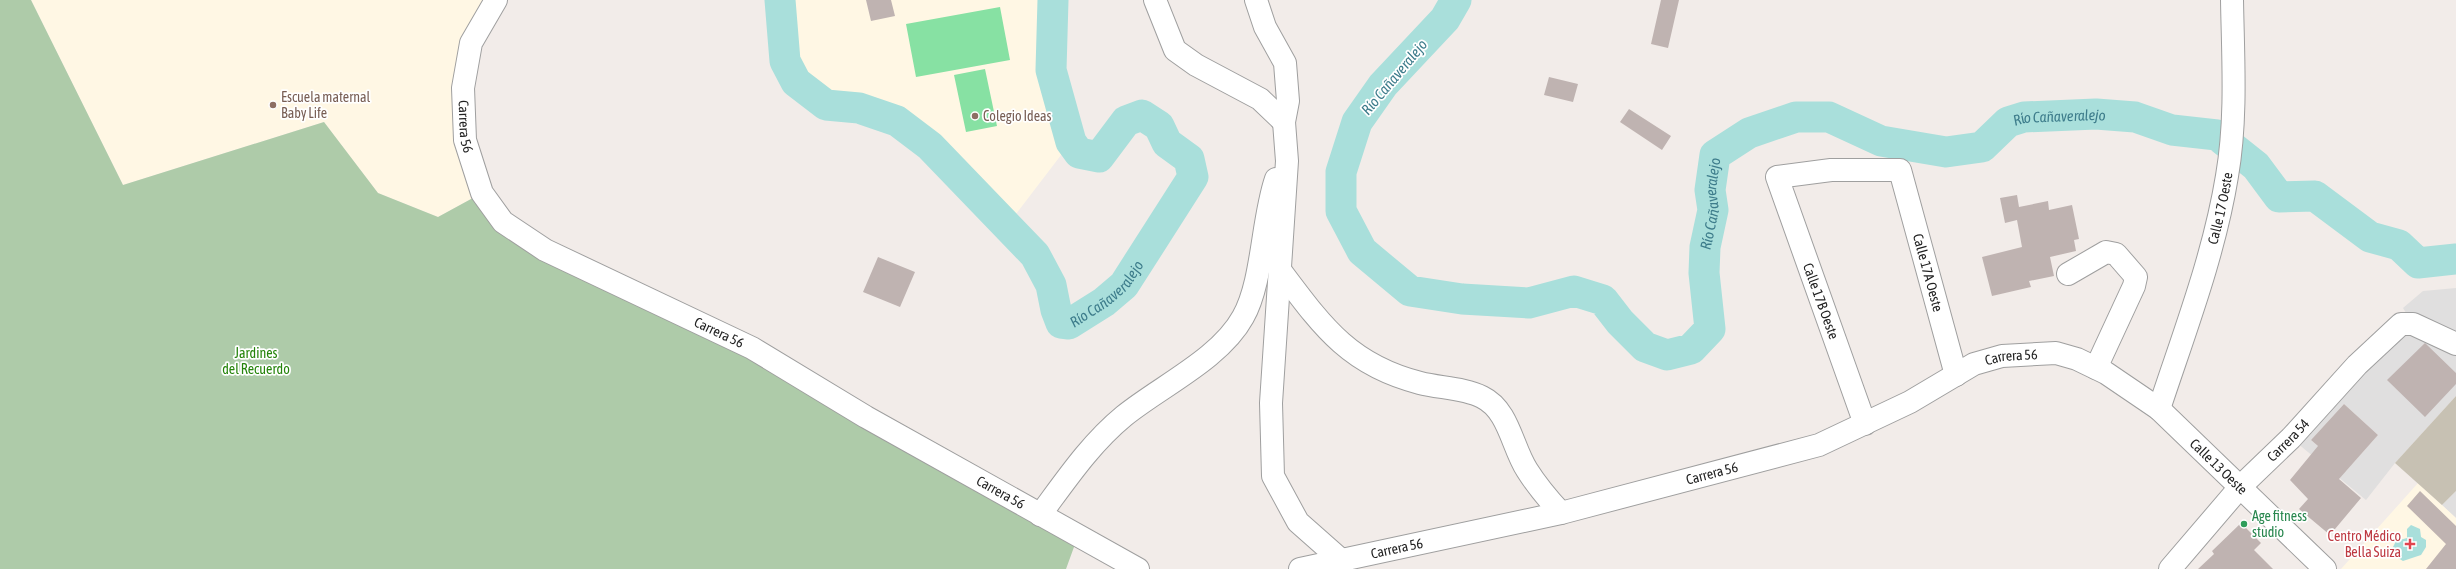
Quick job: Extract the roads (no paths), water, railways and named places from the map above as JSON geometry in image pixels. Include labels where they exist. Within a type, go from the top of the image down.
[{"type":"street","name":"Carrera 56","points":[[496,0],[471,43],[463,88],[465,140],[482,193],[503,222],[545,250],[752,348],[866,417],[1138,569]]},
{"type":"street","points":[[1155,0],[1175,50],[1196,65],[1260,98],[1284,122]]},
{"type":"street","points":[[1256,0],[1265,27],[1285,63],[1288,101],[1284,122],[1287,161],[1271,403],[1272,476],[1298,522],[1341,560]]},
{"type":"street","name":"Calle 17 Oeste","points":[[2159,409],[2203,275],[2228,176],[2233,112],[2232,0]]},
{"type":"street","points":[[1040,515],[1084,455],[1124,416],[1187,372],[1229,336],[1243,317],[1254,288],[1272,189],[1279,169],[1287,161]]},
{"type":"street","name":"Calle 17A Oeste","points":[[1777,177],[1831,170],[1900,170],[1956,375]]},
{"type":"street","name":"Calle 17B Oeste","points":[[1777,177],[1865,424]]},
{"type":"street","points":[[2068,274],[2106,252],[2116,254],[2136,277],[2134,286],[2101,371]]},
{"type":"street","points":[[1280,270],[1322,326],[1354,355],[1385,373],[1420,384],[1482,397],[1497,408],[1526,469],[1561,513]]},
{"type":"street","name":"Carrera 54","points":[[2170,569],[2241,486],[2291,438],[2358,365],[2401,324],[2413,324],[2456,344]]},
{"type":"street","name":"Carrera 56","points":[[1300,569],[1561,513],[1819,445],[1865,424],[1974,364],[2002,356],[2056,353],[2101,371]]},
{"type":"street","name":"Calle 13 Oeste","points":[[2101,371],[2159,409],[2241,486],[2325,569]]},
{"type":"water","points":[[2411,525],[2420,529],[2421,537],[2426,540],[2426,547],[2421,555],[2403,561],[2393,555],[2392,549],[2396,541],[2407,538],[2407,529]]},
{"type":"waterway","name":"Río Cañaveralejo","points":[[780,0],[785,61],[796,82],[826,105],[859,108],[897,121],[930,146],[1035,255],[1051,285],[1056,310],[1061,323],[1069,324],[1104,302],[1124,285],[1193,177],[1189,159],[1167,143],[1159,126],[1142,115],[1126,121],[1099,157],[1079,153],[1071,142],[1051,70],[1053,0]]},
{"type":"waterway","name":"Río Cañaveralejo","points":[[1456,0],[1445,19],[1383,85],[1357,122],[1341,172],[1341,211],[1362,251],[1410,291],[1462,299],[1529,303],[1574,291],[1603,300],[1620,322],[1645,347],[1667,355],[1691,349],[1710,329],[1704,273],[1705,247],[1713,210],[1710,190],[1715,155],[1749,133],[1796,117],[1829,117],[1881,141],[1946,152],[1982,147],[2008,122],[2024,117],[2096,114],[2135,117],[2172,130],[2217,135],[2256,166],[2279,197],[2315,196],[2370,237],[2399,245],[2418,263],[2456,259]]},
{"type":"place","name":"Escuela maternal Baby Life","points":[[273,105]]},
{"type":"place","name":"Colegio Ideas","points":[[975,116]]},
{"type":"place","name":"Age fitness studio","points":[[2244,524]]},
{"type":"place","name":"Centro Médico Bella Suiza","points":[[2410,544]]},
{"type":"park label","name":"Jardines del Recuerdo","points":[[256,362]]}]
